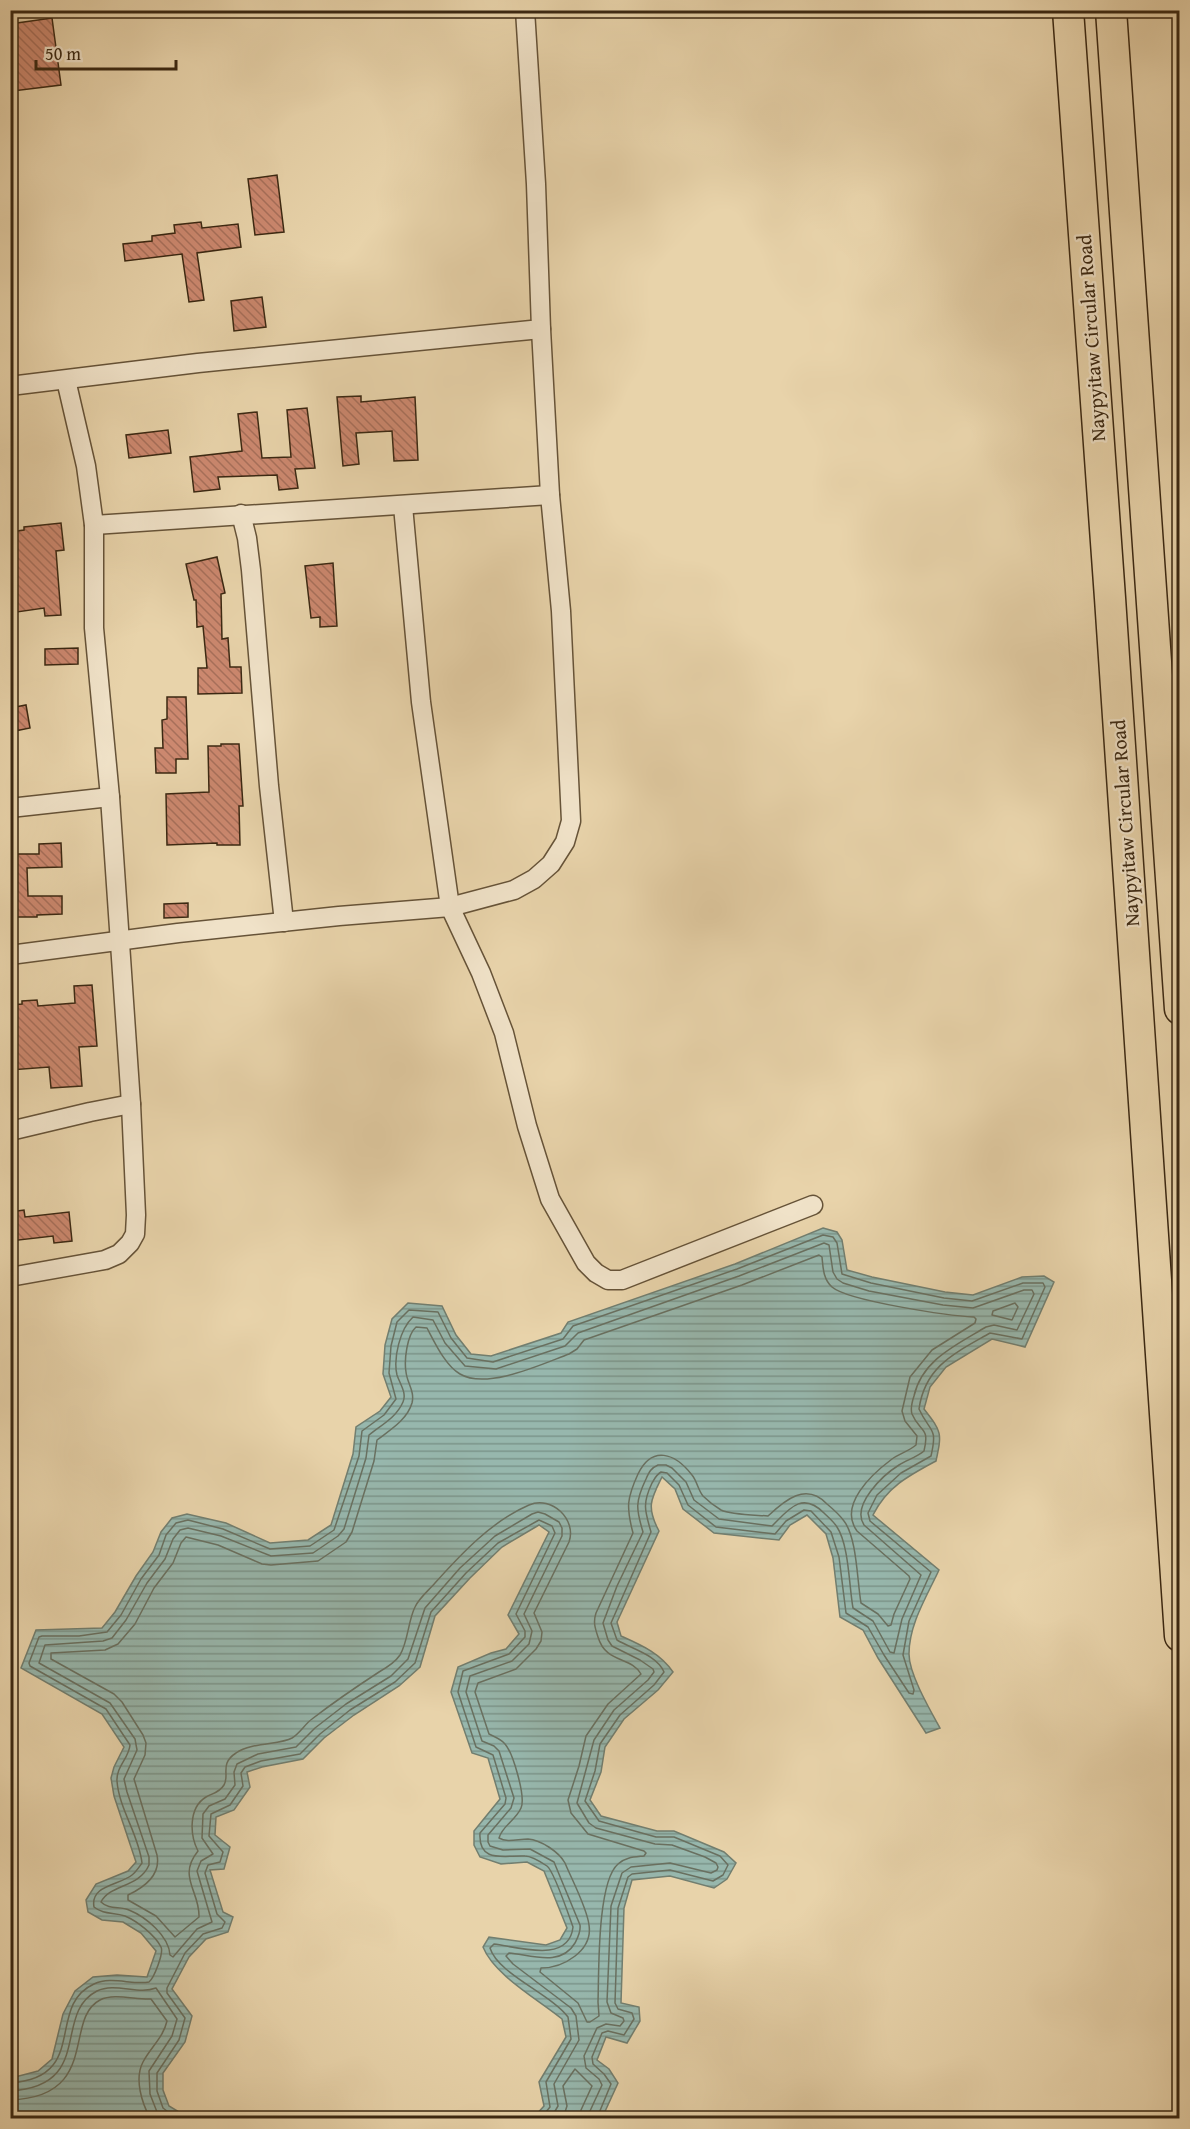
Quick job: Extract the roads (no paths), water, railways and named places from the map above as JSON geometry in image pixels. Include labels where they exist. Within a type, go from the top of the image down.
[{"type":"main road","name":"Naypyitaw Circular Road","points":[[1068,10],[1110,598],[1179,1636]]},
{"type":"main road","points":[[1111,10],[1179,1009]]},
{"type":"street","points":[[10,955],[284,922],[450,907],[514,890],[534,879],[552,864],[565,842],[571,821],[561,611],[550,495],[536,184],[525,10]]},
{"type":"street","points":[[10,386],[198,363],[541,329]]},
{"type":"street","points":[[10,1277],[105,1260],[118,1254],[130,1243],[135,1234],[131,1104],[110,797],[94,628],[94,525],[86,466],[66,380]]},
{"type":"street","points":[[94,525],[241,514],[403,506],[503,496],[550,495]]},
{"type":"street","points":[[403,506],[421,702],[450,907],[481,973],[504,1033],[527,1126],[550,1199],[586,1263],[608,1280],[622,1280],[813,1205]]},
{"type":"street","points":[[241,514],[247,538],[268,786],[284,922]]},
{"type":"street","points":[[10,808],[110,797]]},
{"type":"street","points":[[10,1131],[131,1104]]},
{"type":"water","points":[[823,1228],[837,1232],[842,1240],[847,1270],[872,1277],[945,1292],[973,1295],[1022,1277],[1044,1276],[1054,1282],[1025,1347],[992,1339],[946,1367],[930,1387],[924,1409],[939,1433],[936,1461],[907,1477],[885,1497],[873,1515],[939,1570],[915,1621],[909,1654],[916,1681],[940,1728],[926,1733],[878,1658],[863,1630],[840,1617],[833,1558],[826,1534],[807,1515],[790,1525],[779,1540],[714,1533],[683,1509],[675,1489],[662,1477],[655,1491],[651,1509],[659,1531],[617,1622],[621,1636],[656,1655],[673,1672],[658,1690],[624,1719],[605,1747],[601,1772],[590,1800],[601,1816],[657,1831],[674,1831],[724,1852],[736,1863],[727,1879],[714,1888],[670,1876],[632,1880],[624,1908],[621,2003],[639,2007],[640,2021],[627,2043],[606,2037],[597,2060],[609,2069],[618,2083],[602,2118],[533,2118],[544,2106],[539,2082],[566,2037],[562,2019],[507,1977],[483,1947],[489,1937],[546,1945],[560,1940],[567,1928],[544,1871],[527,1862],[501,1864],[480,1857],[474,1845],[474,1831],[500,1799],[488,1758],[472,1753],[451,1692],[458,1667],[506,1649],[519,1634],[508,1615],[549,1532],[539,1525],[502,1547],[435,1616],[420,1667],[399,1686],[354,1715],[324,1738],[303,1759],[247,1772],[250,1787],[234,1810],[216,1817],[215,1835],[230,1847],[224,1869],[210,1870],[223,1912],[233,1917],[228,1932],[206,1939],[189,1957],[172,1989],[192,2016],[185,2042],[163,2073],[163,2090],[169,2106],[189,2118],[11,2118],[11,2078],[38,2071],[52,2059],[63,2014],[75,1991],[93,1977],[117,1975],[147,1977],[156,1951],[141,1933],[123,1922],[102,1920],[88,1912],[86,1900],[96,1884],[128,1871],[136,1862],[114,1796],[111,1778],[124,1747],[102,1714],[21,1668],[36,1630],[102,1628],[115,1612],[153,1552],[161,1532],[172,1518],[187,1514],[226,1523],[270,1543],[308,1540],[331,1525],[353,1454],[356,1427],[380,1411],[391,1397],[383,1374],[385,1345],[392,1319],[408,1303],[442,1306],[456,1335],[471,1354],[491,1356],[561,1333],[568,1322],[735,1264]]}]
